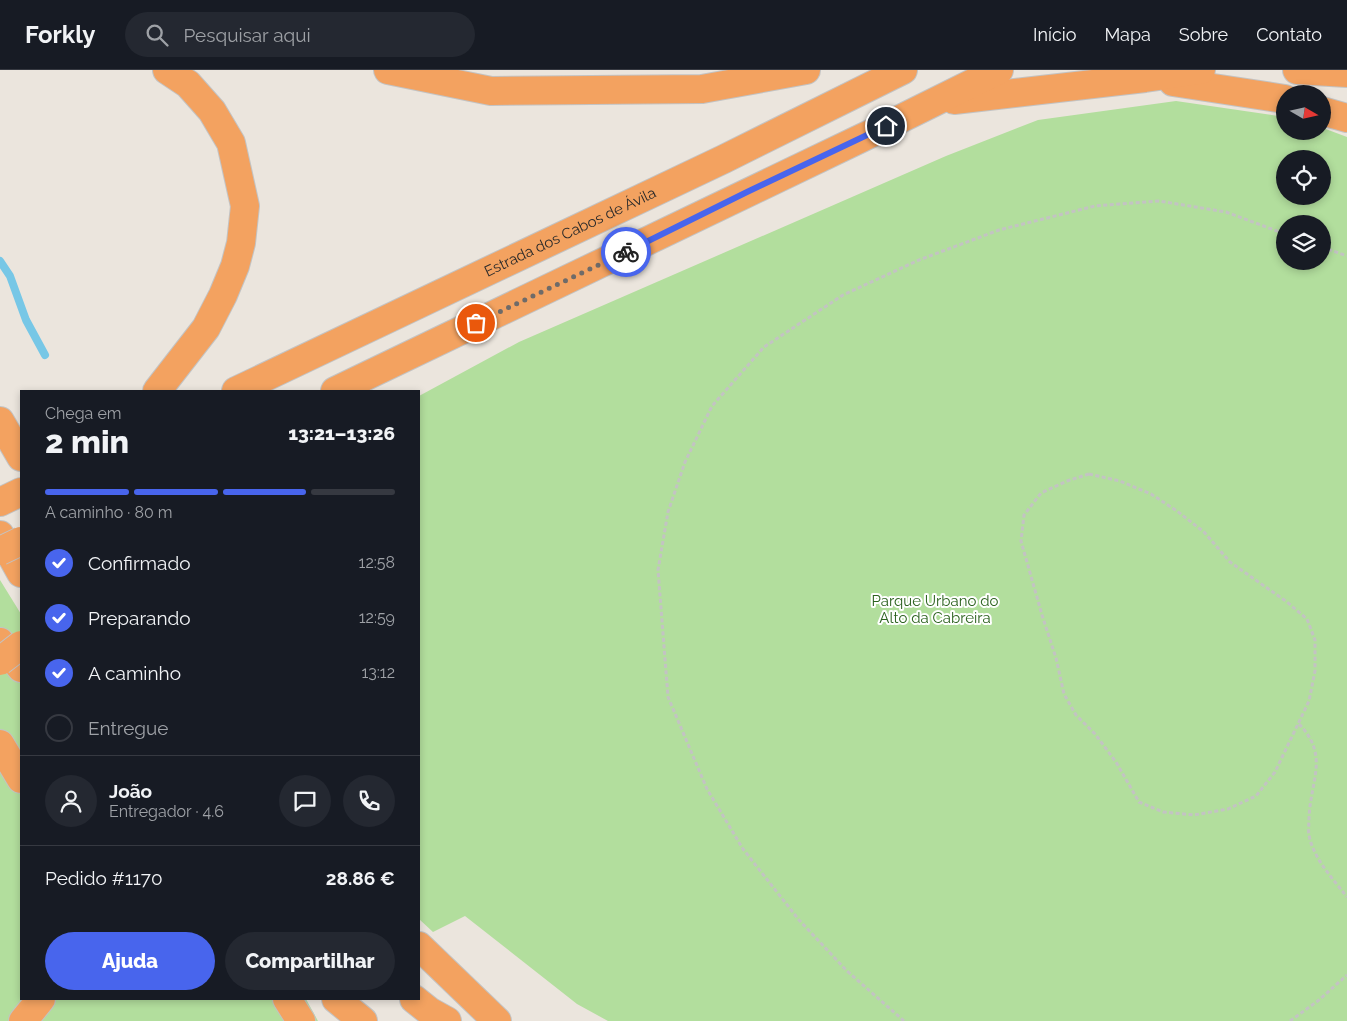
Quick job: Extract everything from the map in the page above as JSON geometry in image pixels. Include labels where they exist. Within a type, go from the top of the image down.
[{"type":"highway","points":[[158,390],[206,328],[223,295],[242,243],[245,206],[231,143],[212,112],[188,84],[167,70]]},
{"type":"highway","points":[[388,70],[491,91],[702,89],[806,70]]},
{"type":"highway","name":"Estrada dos Cabos de Ávila","points":[[238,390],[724,159],[903,70]]},
{"type":"highway","points":[[337,390],[999,70]]},
{"type":"highway","points":[[935,102],[1201,70]]},
{"type":"highway","points":[[1297,70],[1347,73]]},
{"type":"highway","points":[[1145,78],[1276,98]]},
{"type":"highway","points":[[1331,114],[1347,118]]},
{"type":"highway","points":[[355,390],[387,365]]},
{"type":"highway","points":[[0,421],[20,455]]},
{"type":"highway","points":[[0,502],[20,492]]},
{"type":"highway","points":[[0,535],[20,571]]},
{"type":"highway","points":[[0,551],[20,541]]},
{"type":"highway","points":[[0,642],[20,667]]},
{"type":"highway","points":[[0,660],[20,646]]},
{"type":"highway","points":[[0,744],[20,777]]},
{"type":"highway","points":[[420,947],[497,1021]]},
{"type":"highway","points":[[23,1021],[40,1000]]},
{"type":"highway","points":[[288,1000],[301,1021]]},
{"type":"highway","points":[[337,1000],[363,1021]]},
{"type":"highway","points":[[415,1000],[429,1011],[447,1021]]},
{"type":"path","points":[[904,1021],[847,971],[799,920],[743,849],[707,789],[668,697],[658,570],[668,512],[685,462],[712,406],[764,347],[843,295],[919,260],[999,230],[1095,206],[1159,202],[1226,212],[1276,231]]},
{"type":"path","points":[[1331,250],[1347,256]]},
{"type":"path","points":[[1089,474],[1120,481],[1151,494],[1204,532],[1230,562],[1287,602],[1307,619],[1315,640],[1315,671],[1309,700],[1299,724],[1275,772],[1256,796],[1228,809],[1194,815],[1164,812],[1139,802],[1116,762],[1095,734],[1076,715],[1064,694],[1056,658],[1021,541],[1024,515],[1040,493],[1067,480],[1089,474]]},
{"type":"path","points":[[1299,724],[1313,741],[1317,761],[1309,811],[1309,834],[1316,855],[1347,897]]},
{"type":"path","points":[[1290,1021],[1319,1000],[1347,975]]},
{"type":"green space","name":"Parque Urbano do Alto da Cabreira","points":[[1176,101],[1276,116],[1276,140],[1331,140],[1331,131],[1347,137],[1347,1021],[608,1021],[577,1004],[465,916],[433,932],[420,920],[420,395],[519,342],[946,156],[1038,120]]},
{"type":"green space","points":[[0,580],[20,612],[20,1000],[307,1000],[318,1021],[0,1021]]},
{"type":"waterway","points":[[0,261],[10,276],[26,320],[45,355]]},
{"type":"way so far","points":[[476,323],[626,252]]},
{"type":"route","points":[[626,252],[886,126]]}]
